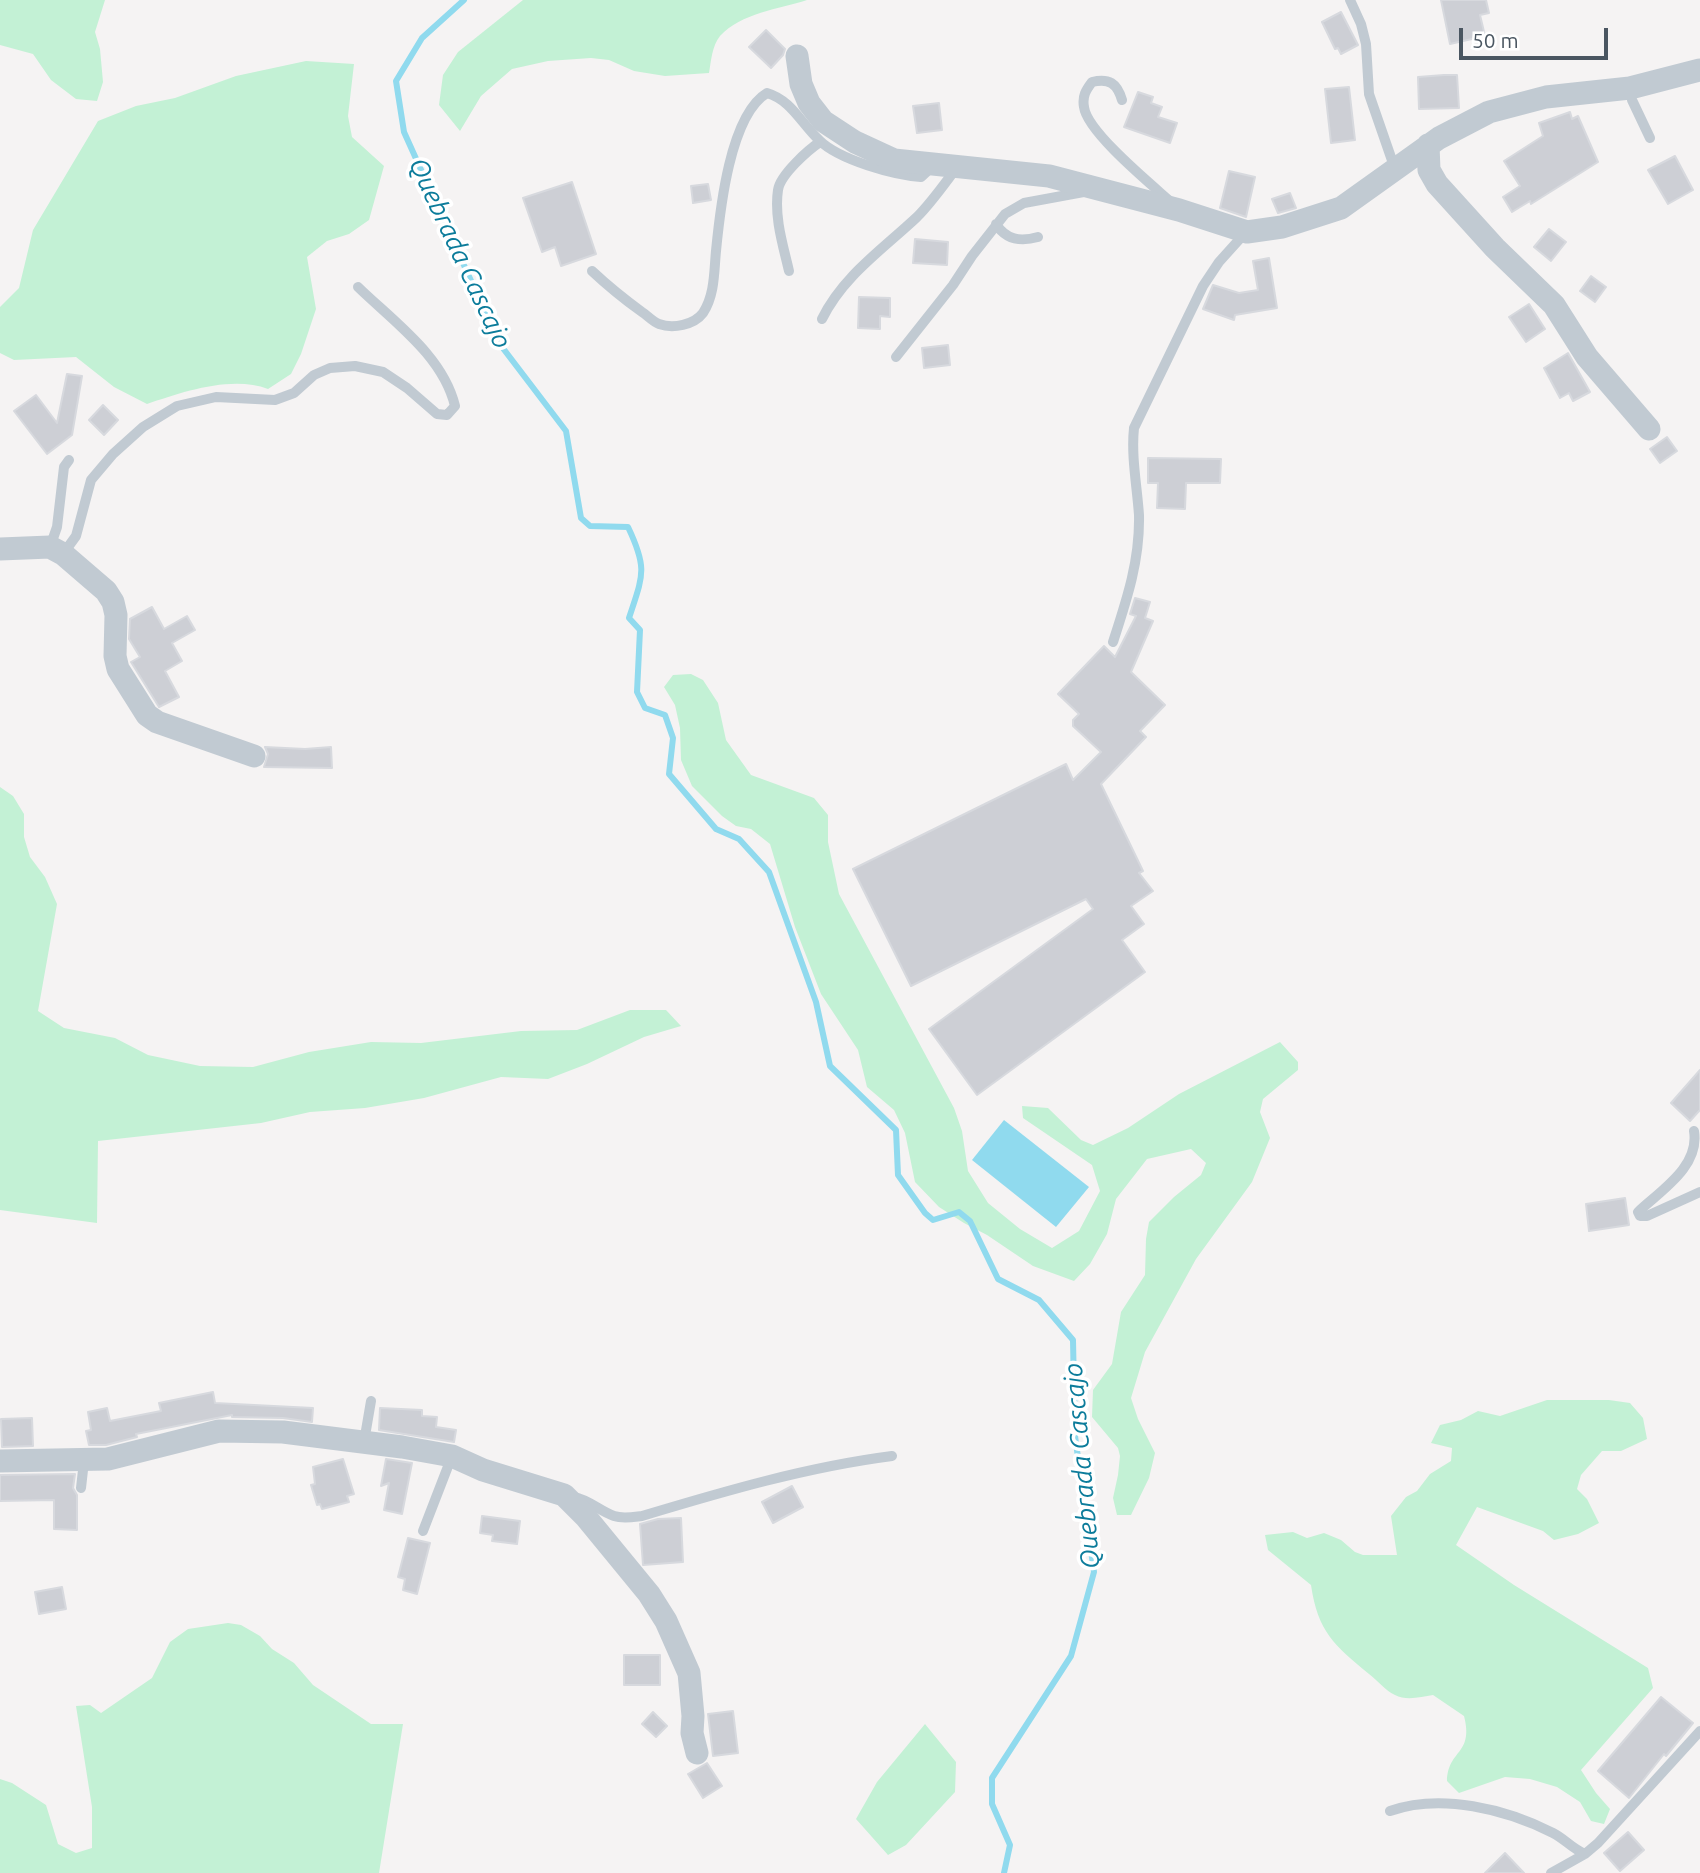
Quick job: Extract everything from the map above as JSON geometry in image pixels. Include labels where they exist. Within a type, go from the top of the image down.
[{"type":"street","points":[[797,56],[801,84],[809,103],[823,121],[855,142],[894,160],[1049,176],[1180,210],[1247,232],[1282,227],[1333,212],[1364,193],[1428,145],[1469,120],[1546,97],[1630,88],[1700,70]]},
{"type":"street","points":[[1428,145],[1429,170],[1437,184],[1495,248],[1554,304],[1587,357],[1649,429]]},
{"type":"street","points":[[0,549],[56,551],[106,591],[113,602],[116,615],[115,656],[118,669],[147,715],[157,722],[254,756]]},
{"type":"street","points":[[0,1461],[108,1459],[219,1431],[283,1432],[452,1456],[483,1470],[564,1495],[649,1594],[666,1621],[689,1673],[692,1733],[696,1753]]},
{"type":"lane","points":[[1350,0],[1361,24],[1366,44],[1369,94],[1395,169]]},
{"type":"lane","points":[[1122,100],[1118,88],[1111,81],[1102,79],[1092,82],[1084,91],[1084,107],[1089,122],[1131,166],[1180,210]]},
{"type":"lane","points":[[1630,88],[1632,100],[1650,138]]},
{"type":"lane","points":[[592,271],[612,290],[659,324],[683,326],[702,314],[713,287],[723,192],[743,121],[757,99],[767,93],[781,97],[820,142],[837,152],[897,175],[922,177],[947,165]]},
{"type":"lane","points":[[789,271],[779,224],[778,187],[793,167],[820,142]]},
{"type":"lane","points":[[822,319],[829,304],[874,253],[919,215],[947,165]]},
{"type":"lane","points":[[895,356],[953,285],[1005,214],[1024,203],[1081,194],[1098,188]]},
{"type":"lane","points":[[996,224],[1002,233],[1013,239],[1028,240],[1038,237]]},
{"type":"lane","points":[[1113,642],[1133,582],[1138,550],[1139,516],[1132,442],[1134,428],[1203,286],[1219,262],[1247,232]]},
{"type":"lane","points":[[56,551],[76,536],[91,480],[113,454],[143,427],[177,406],[216,397],[275,400],[294,393],[314,375],[330,368],[355,366],[383,372],[438,414],[447,415],[456,407],[450,386],[424,352],[358,287]]},
{"type":"lane","points":[[56,551],[64,467],[69,460]]},
{"type":"lane","points":[[1694,1131],[1697,1144],[1694,1156],[1667,1188],[1638,1212],[1640,1216],[1647,1216],[1700,1192]]},
{"type":"lane","points":[[364,1442],[371,1401]]},
{"type":"lane","points":[[423,1531],[452,1456]]},
{"type":"lane","points":[[564,1495],[593,1503],[612,1516],[642,1516],[774,1478],[848,1462],[892,1456]]},
{"type":"lane","points":[[81,1488],[84,1461]]},
{"type":"lane","points":[[1551,1873],[1585,1854],[1598,1843],[1700,1731]]},
{"type":"lane","points":[[1390,1811],[1409,1805],[1440,1803],[1478,1808],[1508,1815],[1556,1834],[1571,1848],[1585,1854]]},
{"type":"green space","points":[[0,0],[105,0],[95,32],[100,49],[103,82],[97,101],[76,99],[51,80],[33,54],[0,45]]},
{"type":"green space","points":[[523,0],[807,0],[749,17],[729,28],[715,44],[709,73],[665,76],[634,71],[609,60],[591,58],[548,61],[512,69],[481,96],[460,131],[439,105],[443,75],[458,52]]},
{"type":"green space","points":[[306,61],[354,64],[348,116],[352,137],[384,166],[369,220],[349,234],[327,241],[307,257],[316,309],[301,354],[291,374],[268,389],[254,385],[223,384],[191,390],[147,404],[114,387],[76,357],[14,360],[0,353],[0,307],[19,288],[33,230],[98,121],[136,106],[175,98],[236,76]]},
{"type":"green space","points":[[691,674],[703,680],[718,703],[726,740],[751,775],[814,798],[828,815],[828,842],[839,894],[954,1108],[962,1131],[968,1171],[988,1203],[1020,1229],[1052,1248],[1079,1231],[1100,1191],[1092,1165],[1023,1118],[1022,1106],[1048,1108],[1081,1140],[1093,1145],[1128,1128],[1179,1094],[1280,1042],[1298,1062],[1298,1070],[1263,1099],[1260,1112],[1270,1138],[1252,1182],[1196,1259],[1145,1352],[1131,1398],[1155,1453],[1149,1478],[1131,1515],[1117,1515],[1113,1498],[1120,1456],[1118,1448],[1092,1417],[1093,1390],[1112,1364],[1121,1312],[1145,1275],[1149,1222],[1201,1175],[1206,1163],[1191,1149],[1147,1159],[1116,1199],[1107,1234],[1090,1264],[1074,1281],[1033,1266],[939,1207],[915,1182],[905,1133],[894,1110],[867,1087],[858,1050],[821,994],[795,927],[770,844],[751,829],[736,826],[722,816],[692,786],[681,760],[680,728],[675,705],[664,687],[673,675]]},
{"type":"green space","points":[[0,787],[13,796],[24,814],[24,837],[30,857],[45,877],[57,904],[38,1011],[64,1028],[115,1038],[148,1055],[200,1066],[253,1067],[309,1052],[371,1042],[421,1043],[521,1031],[577,1030],[630,1010],[666,1010],[681,1026],[644,1037],[548,1079],[501,1077],[424,1098],[365,1108],[310,1112],[261,1123],[98,1141],[97,1223],[0,1210]]},
{"type":"green space","points":[[1547,1400],[1609,1400],[1630,1403],[1643,1418],[1647,1439],[1621,1451],[1602,1451],[1581,1475],[1577,1489],[1587,1499],[1599,1523],[1578,1534],[1554,1540],[1543,1531],[1477,1507],[1456,1545],[1514,1585],[1648,1668],[1653,1688],[1581,1770],[1610,1809],[1604,1824],[1591,1821],[1580,1802],[1557,1787],[1530,1779],[1505,1777],[1459,1793],[1447,1781],[1451,1763],[1466,1738],[1464,1716],[1433,1695],[1409,1698],[1395,1695],[1346,1654],[1323,1626],[1311,1585],[1268,1550],[1265,1535],[1293,1532],[1307,1538],[1324,1533],[1341,1540],[1363,1555],[1397,1555],[1391,1516],[1430,1474],[1451,1461],[1452,1448],[1431,1443],[1440,1425],[1461,1420],[1478,1411],[1500,1416]]},
{"type":"green space","points":[[228,1623],[241,1625],[260,1636],[272,1649],[294,1663],[313,1685],[371,1724],[403,1724],[379,1873],[0,1873],[0,1779],[12,1783],[46,1805],[58,1844],[76,1853],[92,1848],[92,1807],[76,1706],[90,1705],[101,1713],[152,1678],[170,1642],[188,1629]]},
{"type":"green space","points":[[925,1724],[956,1762],[955,1792],[906,1845],[888,1855],[856,1819],[877,1782]]},
{"type":"water","points":[[1004,1120],[1089,1187],[1056,1227],[972,1160]]},
{"type":"building","points":[[1441,0],[1486,0],[1489,13],[1480,15],[1485,36],[1450,44]]},
{"type":"building","points":[[1341,12],[1358,45],[1341,54],[1338,48],[1335,49],[1322,22]]},
{"type":"building","points":[[766,30],[785,49],[771,68],[749,47]]},
{"type":"building","points":[[1457,75],[1459,108],[1419,109],[1418,77]]},
{"type":"building","points":[[1349,87],[1355,140],[1331,143],[1325,89]]},
{"type":"building","points":[[1138,92],[1153,97],[1151,103],[1162,107],[1158,117],[1177,123],[1170,143],[1124,127]]},
{"type":"building","points":[[939,103],[942,130],[917,133],[913,106]]},
{"type":"building","points":[[1570,112],[1572,119],[1578,116],[1598,162],[1531,204],[1530,201],[1512,212],[1503,197],[1520,186],[1504,161],[1543,136],[1539,123]]},
{"type":"building","points":[[1675,156],[1693,190],[1668,204],[1648,170]]},
{"type":"building","points":[[1229,171],[1255,177],[1246,217],[1220,208]]},
{"type":"building","points":[[572,182],[596,254],[561,266],[555,247],[542,252],[523,198]]},
{"type":"building","points":[[708,184],[711,200],[693,203],[691,186]]},
{"type":"building","points":[[1290,193],[1296,208],[1278,213],[1272,199]]},
{"type":"building","points":[[1549,229],[1566,242],[1551,261],[1534,247]]},
{"type":"building","points":[[915,239],[948,242],[947,265],[913,263]]},
{"type":"building","points":[[1269,258],[1277,308],[1235,315],[1234,320],[1203,309],[1213,285],[1239,293],[1258,290],[1253,261]]},
{"type":"building","points":[[1591,276],[1606,287],[1595,302],[1580,291]]},
{"type":"building","points":[[859,297],[890,298],[890,317],[880,316],[880,329],[858,328]]},
{"type":"building","points":[[1529,304],[1545,329],[1526,342],[1509,317]]},
{"type":"building","points":[[948,345],[950,365],[924,368],[922,348]]},
{"type":"building","points":[[1568,353],[1590,392],[1573,401],[1569,393],[1560,398],[1544,368]]},
{"type":"building","points":[[67,374],[82,376],[72,435],[47,454],[14,411],[36,395],[57,423]]},
{"type":"building","points":[[103,405],[118,420],[104,435],[89,420]]},
{"type":"building","points":[[1667,437],[1677,451],[1660,463],[1650,449]]},
{"type":"building","points":[[1148,458],[1221,459],[1220,483],[1186,483],[1185,509],[1157,508],[1158,483],[1148,483]]},
{"type":"building","points":[[1135,598],[1150,602],[1145,618],[1153,621],[1131,672],[1165,705],[1140,731],[1146,737],[1101,784],[1143,871],[1139,873],[1153,891],[1131,906],[1144,924],[1122,940],[1145,972],[977,1095],[929,1029],[1093,909],[1086,899],[911,986],[853,869],[1066,764],[1073,780],[1101,752],[1073,726],[1073,720],[1079,714],[1058,694],[1104,646],[1115,657],[1136,616],[1130,614]]},
{"type":"building","points":[[152,607],[164,629],[187,616],[195,630],[172,643],[182,661],[165,671],[179,697],[159,707],[131,662],[140,657],[129,639],[130,619]]},
{"type":"building","points":[[265,747],[331,747],[332,768],[264,767],[268,754]]},
{"type":"building","points":[[1700,1070],[1700,1110],[1690,1121],[1671,1103]]},
{"type":"building","points":[[1625,1198],[1629,1225],[1589,1231],[1586,1204]]},
{"type":"building","points":[[213,1392],[215,1403],[313,1408],[312,1422],[232,1415],[136,1434],[137,1437],[106,1445],[89,1445],[86,1431],[91,1430],[88,1412],[107,1408],[110,1421],[161,1411],[159,1403]]},
{"type":"building","points":[[380,1408],[422,1410],[422,1416],[437,1417],[436,1427],[456,1430],[454,1442],[379,1430]]},
{"type":"building","points":[[32,1418],[33,1446],[2,1447],[1,1419]]},
{"type":"building","points":[[343,1459],[354,1494],[347,1496],[349,1502],[322,1509],[320,1504],[317,1505],[311,1485],[315,1484],[313,1467]]},
{"type":"building","points":[[386,1459],[412,1463],[402,1514],[384,1510],[389,1483],[381,1486]]},
{"type":"building","points":[[75,1474],[73,1488],[77,1495],[77,1530],[54,1529],[54,1500],[0,1501],[0,1475]]},
{"type":"building","points":[[792,1486],[803,1507],[773,1523],[762,1502]]},
{"type":"building","points":[[482,1516],[520,1521],[517,1544],[492,1541],[493,1535],[480,1533]]},
{"type":"building","points":[[681,1518],[683,1562],[643,1565],[640,1524],[658,1519]]},
{"type":"building","points":[[408,1538],[430,1543],[417,1594],[403,1590],[405,1579],[398,1577]]},
{"type":"building","points":[[62,1587],[66,1609],[39,1614],[35,1592]]},
{"type":"building","points":[[624,1655],[660,1655],[660,1685],[624,1685]]},
{"type":"building","points":[[1661,1697],[1693,1723],[1629,1798],[1598,1771]]},
{"type":"building","points":[[733,1711],[738,1753],[713,1756],[708,1714]]},
{"type":"building","points":[[653,1712],[667,1726],[656,1737],[642,1724]]},
{"type":"building","points":[[707,1763],[722,1786],[703,1798],[688,1774]]},
{"type":"building","points":[[1628,1832],[1644,1850],[1620,1871],[1604,1853]]},
{"type":"building","points":[[1505,1853],[1524,1873],[1485,1873]]},
{"type":"waterway","name":"Quebrada Cascajo","points":[[464,0],[422,38],[396,81],[404,132],[499,343],[566,431],[581,518],[590,526],[628,527],[639,553],[640,581],[629,618],[640,630],[637,692],[645,708],[665,715],[673,738],[669,774],[716,829],[739,839],[769,872],[816,1002],[830,1066],[896,1130],[898,1175],[925,1213],[933,1220],[959,1212],[970,1221],[998,1279],[1039,1300],[1073,1340],[1075,1436],[1094,1572],[1071,1656],[992,1778],[992,1804],[1010,1845],[1004,1873]]}]
